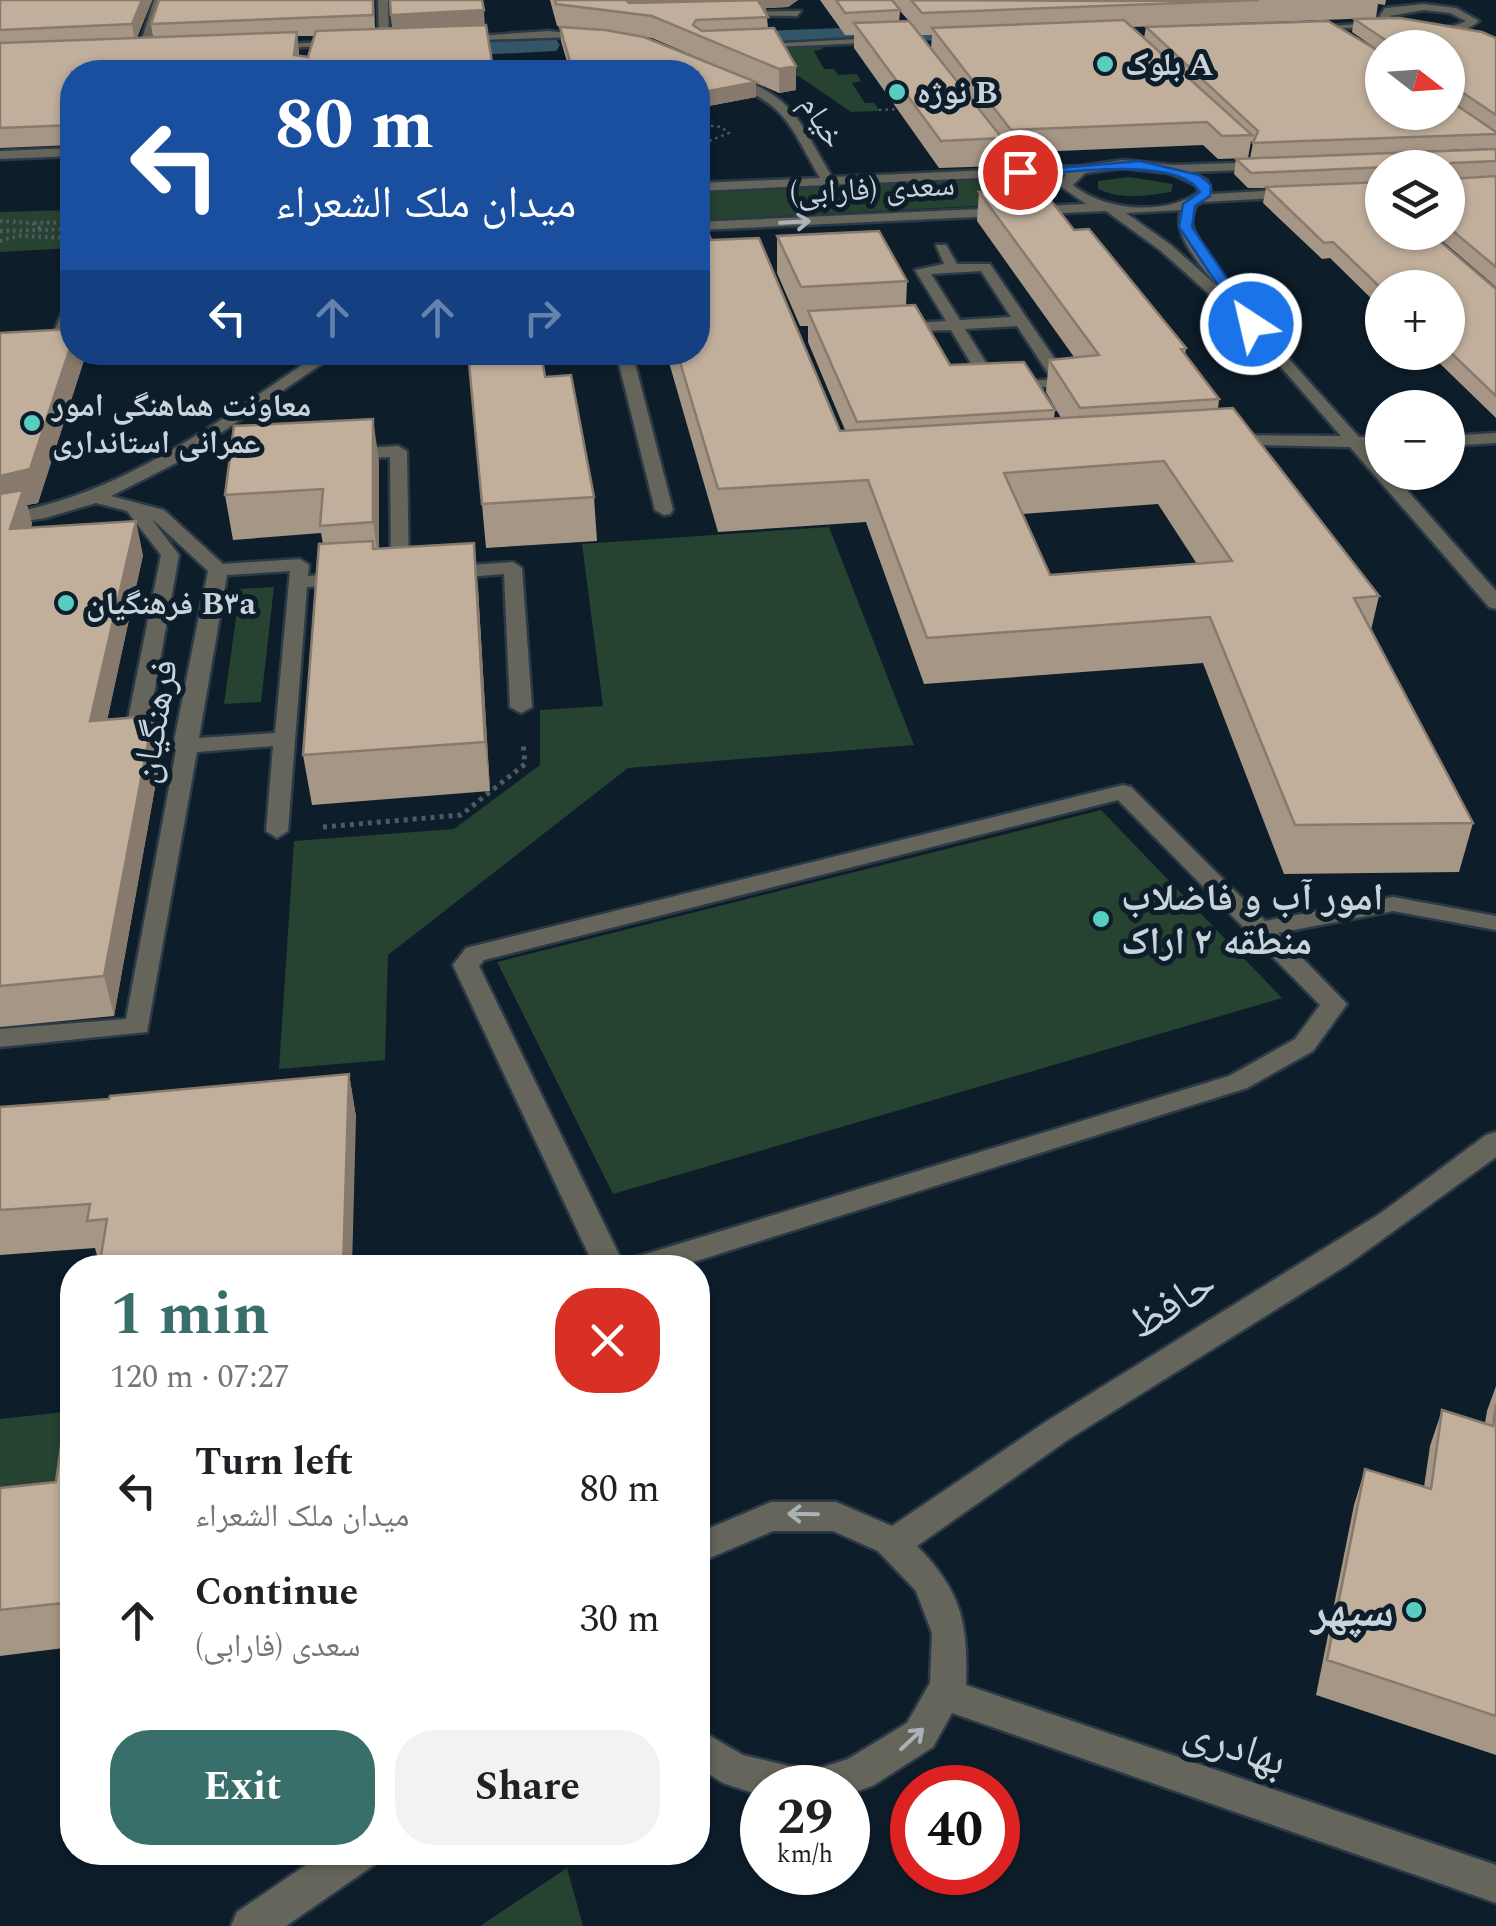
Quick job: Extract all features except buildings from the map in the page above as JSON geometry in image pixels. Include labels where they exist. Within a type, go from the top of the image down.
[{"type":"street","points":[[142,50],[159,0]]},
{"type":"street","points":[[384,0],[384,41]]},
{"type":"street","points":[[718,16],[797,13],[789,0]]},
{"type":"street","points":[[1399,0],[1484,16],[1471,17],[1452,10]]},
{"type":"street","points":[[1384,14],[1410,7],[1439,8]]},
{"type":"street","points":[[1367,9],[1398,24]]},
{"type":"street","points":[[1298,25],[1398,24],[1441,30],[1466,27],[1474,20],[1471,17]]},
{"type":"street","points":[[1334,27],[1349,37]]},
{"type":"street","points":[[438,38],[548,34],[606,37]]},
{"type":"street","points":[[1465,35],[1478,37]]},
{"type":"street","points":[[737,45],[895,39]]},
{"type":"street","points":[[254,46],[309,50],[402,40]]},
{"type":"street","points":[[123,51],[161,49]]},
{"type":"street","name":"خیام","points":[[717,73],[768,94],[783,105],[828,180]]},
{"type":"street","points":[[0,155],[60,152]]},
{"type":"street","name":"سعدی (فارابی)","points":[[710,185],[1081,170],[1123,164],[1172,169]]},
{"type":"street","points":[[1172,169],[1282,165]]},
{"type":"street","points":[[1172,169],[1202,182],[1206,188],[1185,219],[1191,240],[1251,324],[1496,603]]},
{"type":"street","points":[[1081,170],[1066,180],[1070,192],[1110,206],[1166,248],[1251,324]]},
{"type":"street","points":[[1196,201],[1309,193]]},
{"type":"street","name":"سعدی (فارابی)","points":[[710,225],[1110,206],[1149,210],[1196,201]]},
{"type":"street","points":[[941,248],[954,268]]},
{"type":"street","points":[[985,267],[1063,383],[992,387],[922,270],[954,268],[985,267]]},
{"type":"street","points":[[883,330],[1021,322]]},
{"type":"street","points":[[54,349],[60,334]]},
{"type":"street","points":[[36,350],[60,349]]},
{"type":"street","points":[[0,520],[34,518],[98,498],[137,479],[312,365]]},
{"type":"street","points":[[627,365],[664,510]]},
{"type":"street","points":[[1028,385],[1038,402]]},
{"type":"street","points":[[1201,442],[1258,438],[1365,442]]},
{"type":"street","points":[[1465,440],[1496,438]]},
{"type":"street","points":[[321,456],[398,451],[383,576]]},
{"type":"street","points":[[98,498],[158,514],[218,570],[300,565],[277,831]]},
{"type":"street","points":[[134,508],[170,556],[134,744]]},
{"type":"street","points":[[298,582],[513,568],[521,707]]},
{"type":"street","name":"فرهنگیان","points":[[0,1038],[138,1026],[184,746],[218,570]]},
{"type":"street","points":[[184,746],[284,739]]},
{"type":"street","points":[[604,1255],[466,965],[475,954],[1123,792],[1334,1004],[1304,1046],[1238,1082],[678,1255]]},
{"type":"street","points":[[1261,929],[1394,904],[1496,923]]},
{"type":"street","name":"حافظ","points":[[895,1542],[1058,1430],[1330,1262],[1445,1184],[1496,1142]]},
{"type":"street","points":[[710,1540],[729,1528],[770,1514],[813,1512],[856,1521],[895,1542],[925,1572],[946,1610],[952,1652],[945,1694],[921,1734],[884,1763],[815,1788],[734,1770],[710,1754]]},
{"type":"street","name":"بهادری","points":[[945,1694],[1496,1884]]},
{"type":"street","points":[[251,1926],[341,1865]]},
{"type":"path","points":[[879,110],[912,108]]},
{"type":"path","points":[[710,126],[729,133],[722,140],[710,142]]},
{"type":"path","points":[[0,221],[60,225]]},
{"type":"path","points":[[32,223],[42,230]]},
{"type":"path","points":[[0,232],[60,228]]},
{"type":"path","points":[[0,241],[42,230]]},
{"type":"path","points":[[20,236],[60,238]]},
{"type":"path","points":[[277,831],[461,815],[525,764],[521,707]]},
{"type":"green space","points":[[820,45],[823,49],[814,51],[824,69],[834,69],[838,75],[857,74],[861,81],[852,83],[865,103],[874,103],[880,111],[851,112],[800,77],[755,60],[760,47]]},
{"type":"green space","points":[[1129,177],[1173,184],[1171,192],[1125,196],[1098,189],[1098,181]]},
{"type":"green space","points":[[1000,179],[1038,183],[1049,192],[1048,196],[1019,204],[710,219],[710,192]]},
{"type":"green space","points":[[60,210],[60,249],[0,252],[0,212]]},
{"type":"green space","points":[[829,527],[914,745],[628,768],[388,955],[385,1060],[279,1069],[294,841],[454,829],[540,765],[540,710],[603,706],[582,544]]},
{"type":"green space","points":[[274,587],[261,702],[224,704],[240,589]]},
{"type":"green space","points":[[1101,810],[1282,998],[613,1194],[497,962]]},
{"type":"green space","points":[[60,1412],[60,1514],[0,1520],[0,1419]]},
{"type":"green space","points":[[567,1868],[583,1926],[480,1926]]},
{"type":"waterway","points":[[762,40],[949,33]]},
{"type":"waterway","points":[[395,50],[545,45]]},
{"type":"place","name":"بلوک A","points":[[1105,64]]},
{"type":"place","name":"نوژه B","points":[[897,92]]},
{"type":"place","name":"معاونت هماهنگی امور عمرانی استانداری","points":[[32,423]]},
{"type":"place","name":"فرهنگیان B۳a","points":[[66,603]]},
{"type":"place","name":"امور آب و فاضلاب منطقه ۲ اراک","points":[[1101,919]]},
{"type":"place","name":"سپهر","points":[[1414,1610]]},
{"type":"route","points":[[1020,172],[1140,165],[1172,169],[1202,182],[1206,193],[1190,204],[1186,227],[1191,240],[1251,324]]}]
